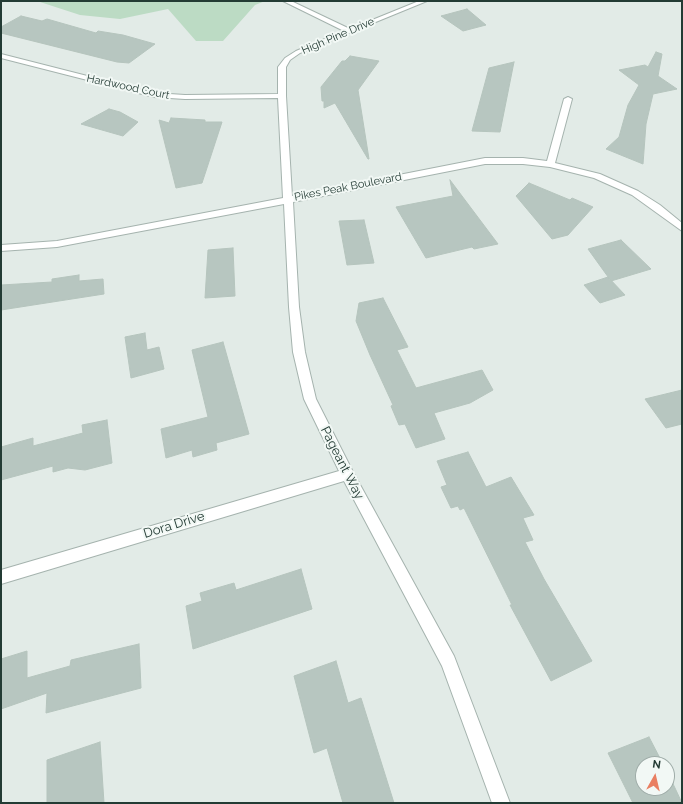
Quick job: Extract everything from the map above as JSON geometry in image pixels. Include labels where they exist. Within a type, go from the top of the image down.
[{"type":"street","points":[[286,1],[350,30]]},
{"type":"street","name":"High Pine Drive","points":[[282,96],[282,67],[288,59],[298,52],[424,1]]},
{"type":"street","name":"Hardwood Court","points":[[1,56],[154,95],[185,98],[282,96]]},
{"type":"street","name":"Pageant Way","points":[[282,96],[294,306],[299,352],[310,398],[347,474],[448,662],[501,803]]},
{"type":"street","points":[[550,164],[568,99]]},
{"type":"street","name":"Pikes Peak Boulevard","points":[[1,248],[57,244],[485,160],[523,161],[550,164],[597,176],[617,183],[657,207],[682,228]]},
{"type":"street","name":"Dora Drive","points":[[1,577],[347,474]]},
{"type":"green space","points":[[37,1],[265,1],[255,5],[223,41],[196,41],[168,9],[120,19],[80,15]]},
{"type":"building","points":[[467,9],[486,25],[463,31],[441,16]]},
{"type":"building","points":[[21,16],[42,21],[47,19],[96,33],[98,31],[123,35],[155,44],[129,63],[117,62],[1,33],[1,27]]},
{"type":"building","points":[[656,52],[662,54],[658,76],[677,89],[653,94],[646,124],[643,164],[606,149],[619,137],[628,105],[639,85],[619,70],[645,65],[648,67]]},
{"type":"building","points":[[350,56],[379,61],[358,90],[369,159],[335,103],[324,108],[324,101],[322,101],[321,87],[342,61],[345,61]]},
{"type":"building","points":[[514,62],[500,132],[472,131],[489,68]]},
{"type":"building","points":[[109,109],[120,112],[138,122],[123,136],[81,124]]},
{"type":"building","points":[[171,118],[205,120],[205,122],[222,122],[202,183],[176,188],[159,120],[169,123]]},
{"type":"building","points":[[450,180],[498,244],[474,249],[472,247],[426,258],[396,207],[453,196]]},
{"type":"building","points":[[529,183],[570,200],[572,198],[593,207],[568,235],[552,239],[516,196]]},
{"type":"building","points":[[364,220],[374,263],[347,265],[339,221]]},
{"type":"building","points":[[621,240],[651,269],[611,281],[588,249]]},
{"type":"building","points":[[233,248],[235,296],[205,298],[208,250]]},
{"type":"building","points":[[79,275],[79,281],[103,279],[104,294],[1,310],[1,285],[52,282],[52,279]]},
{"type":"building","points":[[608,277],[625,295],[600,303],[584,285]]},
{"type":"building","points":[[383,298],[408,347],[397,350],[416,388],[482,370],[493,390],[470,403],[434,413],[445,439],[416,448],[405,424],[399,425],[391,406],[393,405],[356,321],[359,303]]},
{"type":"building","points":[[145,333],[147,350],[159,347],[164,369],[131,378],[125,337]]},
{"type":"building","points":[[223,342],[249,434],[216,443],[217,450],[193,457],[192,450],[166,458],[161,429],[208,417],[192,350]]},
{"type":"building","points":[[682,390],[682,424],[666,428],[645,399]]},
{"type":"building","points":[[107,420],[112,463],[85,470],[68,468],[53,472],[53,466],[1,480],[1,447],[33,438],[33,446],[83,433],[82,425]]},
{"type":"building","points":[[468,452],[486,487],[511,477],[534,515],[523,518],[533,540],[525,542],[544,579],[592,661],[551,681],[510,605],[512,605],[464,508],[460,510],[458,506],[451,508],[441,487],[447,485],[437,461]]},
{"type":"building","points":[[301,569],[312,609],[193,649],[186,606],[202,601],[200,593],[234,583],[236,590]]},
{"type":"building","points":[[139,644],[141,688],[46,713],[47,693],[1,709],[1,659],[27,651],[27,678],[70,666],[71,660]]},
{"type":"building","points":[[336,661],[348,703],[361,698],[394,803],[343,803],[327,748],[314,753],[294,676]]},
{"type":"building","points":[[649,737],[659,756],[635,756],[635,796],[675,796],[675,788],[682,803],[633,803],[608,753]]},
{"type":"building","points":[[100,742],[104,803],[47,803],[47,760]]}]
